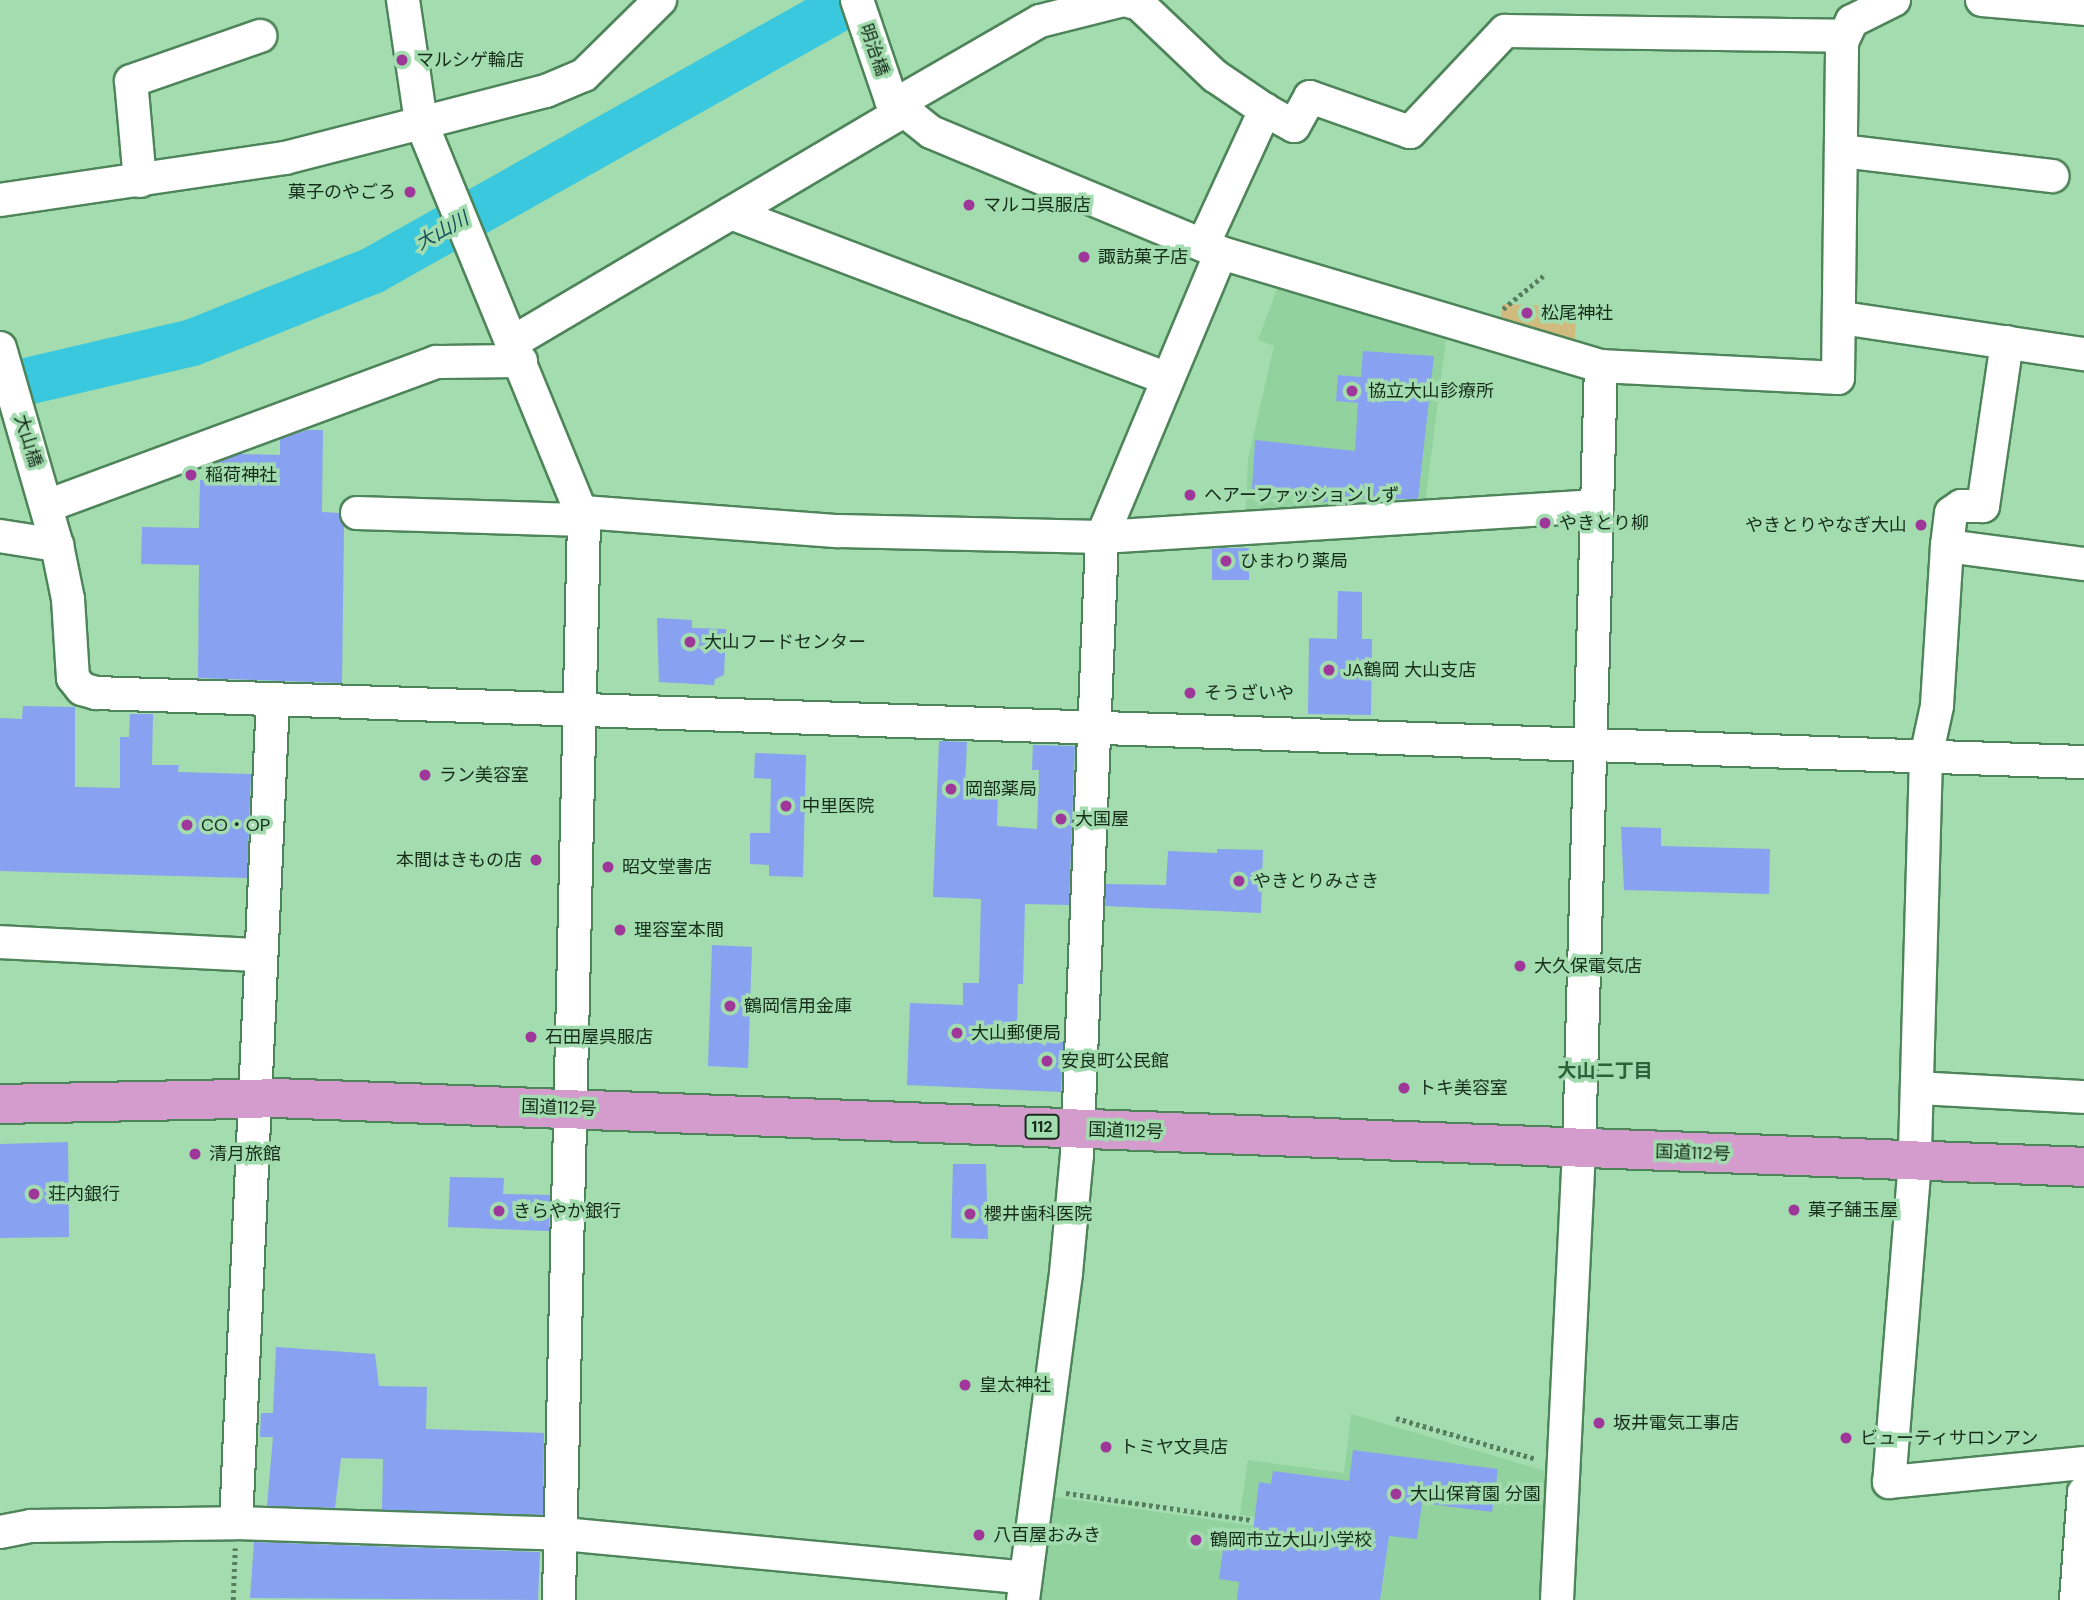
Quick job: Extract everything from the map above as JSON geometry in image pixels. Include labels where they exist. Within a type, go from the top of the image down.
[{"type":"highway","name":"国道112号","points":[[0,1104],[253,1098],[2084,1167]]},
{"type":"street","points":[[403,0],[421,122],[584,516],[563,1534],[559,1600]]},
{"type":"street","points":[[0,200],[285,158],[569,82],[583,75],[660,0]]},
{"type":"street","name":"明治橋","points":[[857,0],[897,105]]},
{"type":"street","points":[[45,499],[436,362],[513,343],[732,213],[897,105],[1040,21],[1124,0],[1139,4],[1215,76],[1294,126],[1310,97],[1410,132],[1505,31],[1844,36]]},
{"type":"street","points":[[897,105],[931,132],[1212,249],[1601,366],[1838,378],[1842,318],[1844,36],[1853,21],[1894,0]]},
{"type":"street","points":[[1982,0],[2084,9]]},
{"type":"street","points":[[140,181],[131,81],[260,36]]},
{"type":"street","points":[[0,1532],[31,1527],[236,1523],[563,1534],[1024,1589],[1066,1273],[1079,1129],[1097,729],[1102,537],[1168,379],[1212,249],[1265,110]]},
{"type":"street","points":[[1842,151],[2053,176]]},
{"type":"street","points":[[732,213],[1168,379]]},
{"type":"street","points":[[1842,318],[2084,354]]},
{"type":"street","points":[[2007,342],[1983,506],[1961,506],[1951,513],[1947,546],[1937,706],[1926,757],[1915,1161],[1889,1482],[2084,1463]]},
{"type":"street","name":"大山橋","points":[[0,348],[57,545],[68,599],[72,678],[82,689],[273,700],[579,708],[1097,729],[2084,762]]},
{"type":"street","points":[[1557,1600],[1579,1148],[1601,366]]},
{"type":"street","points":[[358,513],[584,516],[838,531],[1102,537],[1597,506]]},
{"type":"street","points":[[0,536],[57,545]]},
{"type":"street","points":[[1947,546],[2084,564]]},
{"type":"street","points":[[236,1523],[253,1098],[273,700]]},
{"type":"street","points":[[0,943],[260,955]]},
{"type":"street","points":[[1917,1088],[2084,1097]]},
{"type":"street","points":[[2076,1600],[2084,1492]]},
{"type":"path","points":[[1493,317],[1543,276]]},
{"type":"path","points":[[1396,1418],[1564,1467]]},
{"type":"path","points":[[1038,1488],[1252,1520]]},
{"type":"path","points":[[233,1600],[236,1523]]},
{"type":"shaded area","name":"協立大山診療所","points":[[1280,281],[1447,332],[1424,510],[1245,523],[1248,459],[1274,346],[1258,340]]},
{"type":"shaded area","points":[[1503,304],[1577,307],[1574,349],[1499,327]]},
{"type":"shaded area","points":[[1351,1414],[1549,1472],[1545,1600],[1035,1600],[1048,1496],[1254,1526],[1255,1517],[1240,1515],[1248,1460],[1344,1473]]},
{"type":"building","points":[[1363,351],[1434,356],[1418,499],[1342,498],[1342,503],[1304,500],[1296,492],[1252,489],[1255,440],[1355,451],[1358,403],[1336,401],[1338,375],[1361,377]]},
{"type":"building","points":[[307,430],[323,430],[322,512],[339,513],[344,526],[342,683],[198,678],[199,565],[141,564],[142,527],[199,528],[200,480],[211,480],[211,465],[239,454],[280,455],[280,439]]},
{"type":"building","points":[[1249,548],[1249,580],[1212,580],[1212,549]]},
{"type":"building","points":[[1338,591],[1362,592],[1362,639],[1372,639],[1371,715],[1308,714],[1309,638],[1337,639]]},
{"type":"building","name":"大山フードセンター","points":[[657,618],[692,620],[692,628],[726,629],[724,675],[715,679],[714,685],[659,682]]},
{"type":"building","points":[[23,706],[75,707],[75,787],[120,788],[120,737],[129,737],[130,714],[153,714],[152,765],[179,765],[178,772],[251,774],[247,878],[0,871],[0,718],[22,719]]},
{"type":"building","points":[[939,741],[967,742],[965,786],[998,787],[997,826],[1037,829],[1039,770],[1032,770],[1033,745],[1075,746],[1069,905],[1025,904],[1023,984],[1018,984],[1017,1031],[1048,1032],[1048,1042],[1063,1042],[1061,1092],[907,1085],[910,1003],[963,1005],[963,983],[979,983],[981,899],[933,897]]},
{"type":"building","name":"中里医院","points":[[755,753],[806,755],[803,877],[769,876],[769,865],[750,864],[750,833],[770,833],[771,779],[754,778]]},
{"type":"building","points":[[1621,827],[1661,828],[1661,846],[1770,849],[1769,894],[1624,890]]},
{"type":"building","points":[[1217,849],[1263,850],[1261,913],[1105,906],[1106,884],[1166,885],[1168,851],[1217,853]]},
{"type":"building","name":"鶴岡信用金庫","points":[[712,945],[752,947],[748,1068],[708,1066]]},
{"type":"building","name":"荘内銀行","points":[[68,1142],[69,1237],[0,1238],[0,1144]]},
{"type":"building","name":"櫻井歯科医院","points":[[953,1164],[986,1164],[988,1239],[951,1238]]},
{"type":"building","name":"きらやか銀行","points":[[450,1177],[504,1178],[503,1194],[550,1195],[549,1231],[448,1227]]},
{"type":"building","points":[[276,1347],[375,1354],[379,1386],[427,1387],[426,1429],[544,1433],[543,1515],[382,1510],[383,1459],[341,1458],[335,1508],[267,1506],[273,1437],[260,1437],[261,1413],[273,1413]]},
{"type":"building","points":[[1353,1450],[1498,1469],[1492,1512],[1422,1503],[1417,1539],[1389,1536],[1380,1600],[1237,1600],[1239,1582],[1219,1579],[1225,1535],[1252,1539],[1259,1482],[1271,1484],[1273,1471],[1349,1481]]},
{"type":"building","points":[[254,1542],[540,1552],[538,1600],[250,1598]]},
{"type":"waterway","name":"大山川","points":[[0,387],[192,342],[372,270],[852,0]]},
{"type":"place","name":"マルシゲ輪店","points":[[402,60]]},
{"type":"place","name":"菓子のやごろ","points":[[410,192]]},
{"type":"place","name":"マルコ呉服店","points":[[969,205]]},
{"type":"place","name":"諏訪菓子店","points":[[1084,257]]},
{"type":"place","name":"松尾神社","points":[[1527,313]]},
{"type":"place","name":"協立大山診療所","points":[[1352,391]]},
{"type":"place","name":"稲荷神社","points":[[191,475]]},
{"type":"place","name":"ヘアーファッションしず","points":[[1190,495]]},
{"type":"place","name":"やきとり柳","points":[[1545,523]]},
{"type":"place","name":"やきとりやなぎ大山","points":[[1921,525]]},
{"type":"place","name":"ひまわり薬局","points":[[1226,561]]},
{"type":"place","name":"大山フードセンター","points":[[690,642]]},
{"type":"place","name":"JA鶴岡 大山支店","points":[[1329,670]]},
{"type":"place","name":"そうざいや","points":[[1190,693]]},
{"type":"place","name":"ラン美容室","points":[[425,775]]},
{"type":"place","name":"岡部薬局","points":[[951,789]]},
{"type":"place","name":"中里医院","points":[[786,806]]},
{"type":"place","name":"大国屋","points":[[1061,819]]},
{"type":"place","name":"CO・OP","points":[[187,825]]},
{"type":"place","name":"本間はきもの店","points":[[536,860]]},
{"type":"place","name":"昭文堂書店","points":[[608,867]]},
{"type":"place","name":"やきとりみさき","points":[[1239,881]]},
{"type":"place","name":"理容室本間","points":[[620,930]]},
{"type":"place","name":"大久保電気店","points":[[1520,966]]},
{"type":"place","name":"鶴岡信用金庫","points":[[730,1006]]},
{"type":"place","name":"大山郵便局","points":[[957,1033]]},
{"type":"place","name":"石田屋呉服店","points":[[531,1037]]},
{"type":"place","name":"安良町公民館","points":[[1047,1061]]},
{"type":"place","name":"トキ美容室","points":[[1404,1088]]},
{"type":"place","name":"清月旅館","points":[[195,1154]]},
{"type":"place","name":"荘内銀行","points":[[34,1194]]},
{"type":"place","name":"菓子舗玉屋","points":[[1794,1210]]},
{"type":"place","name":"きらやか銀行","points":[[499,1211]]},
{"type":"place","name":"櫻井歯科医院","points":[[970,1214]]},
{"type":"place","name":"皇太神社","points":[[965,1385]]},
{"type":"place","name":"坂井電気工事店","points":[[1599,1423]]},
{"type":"place","name":"ビューティサロンアン","points":[[1846,1438]]},
{"type":"place","name":"トミヤ文具店","points":[[1106,1447]]},
{"type":"place","name":"大山保育園 分園","points":[[1396,1494]]},
{"type":"place","name":"八百屋おみき","points":[[979,1535]]},
{"type":"place","name":"鶴岡市立大山小学校","points":[[1196,1540]]},
{"type":"district","name":"大山二丁目","points":[[1605,1071]]}]
